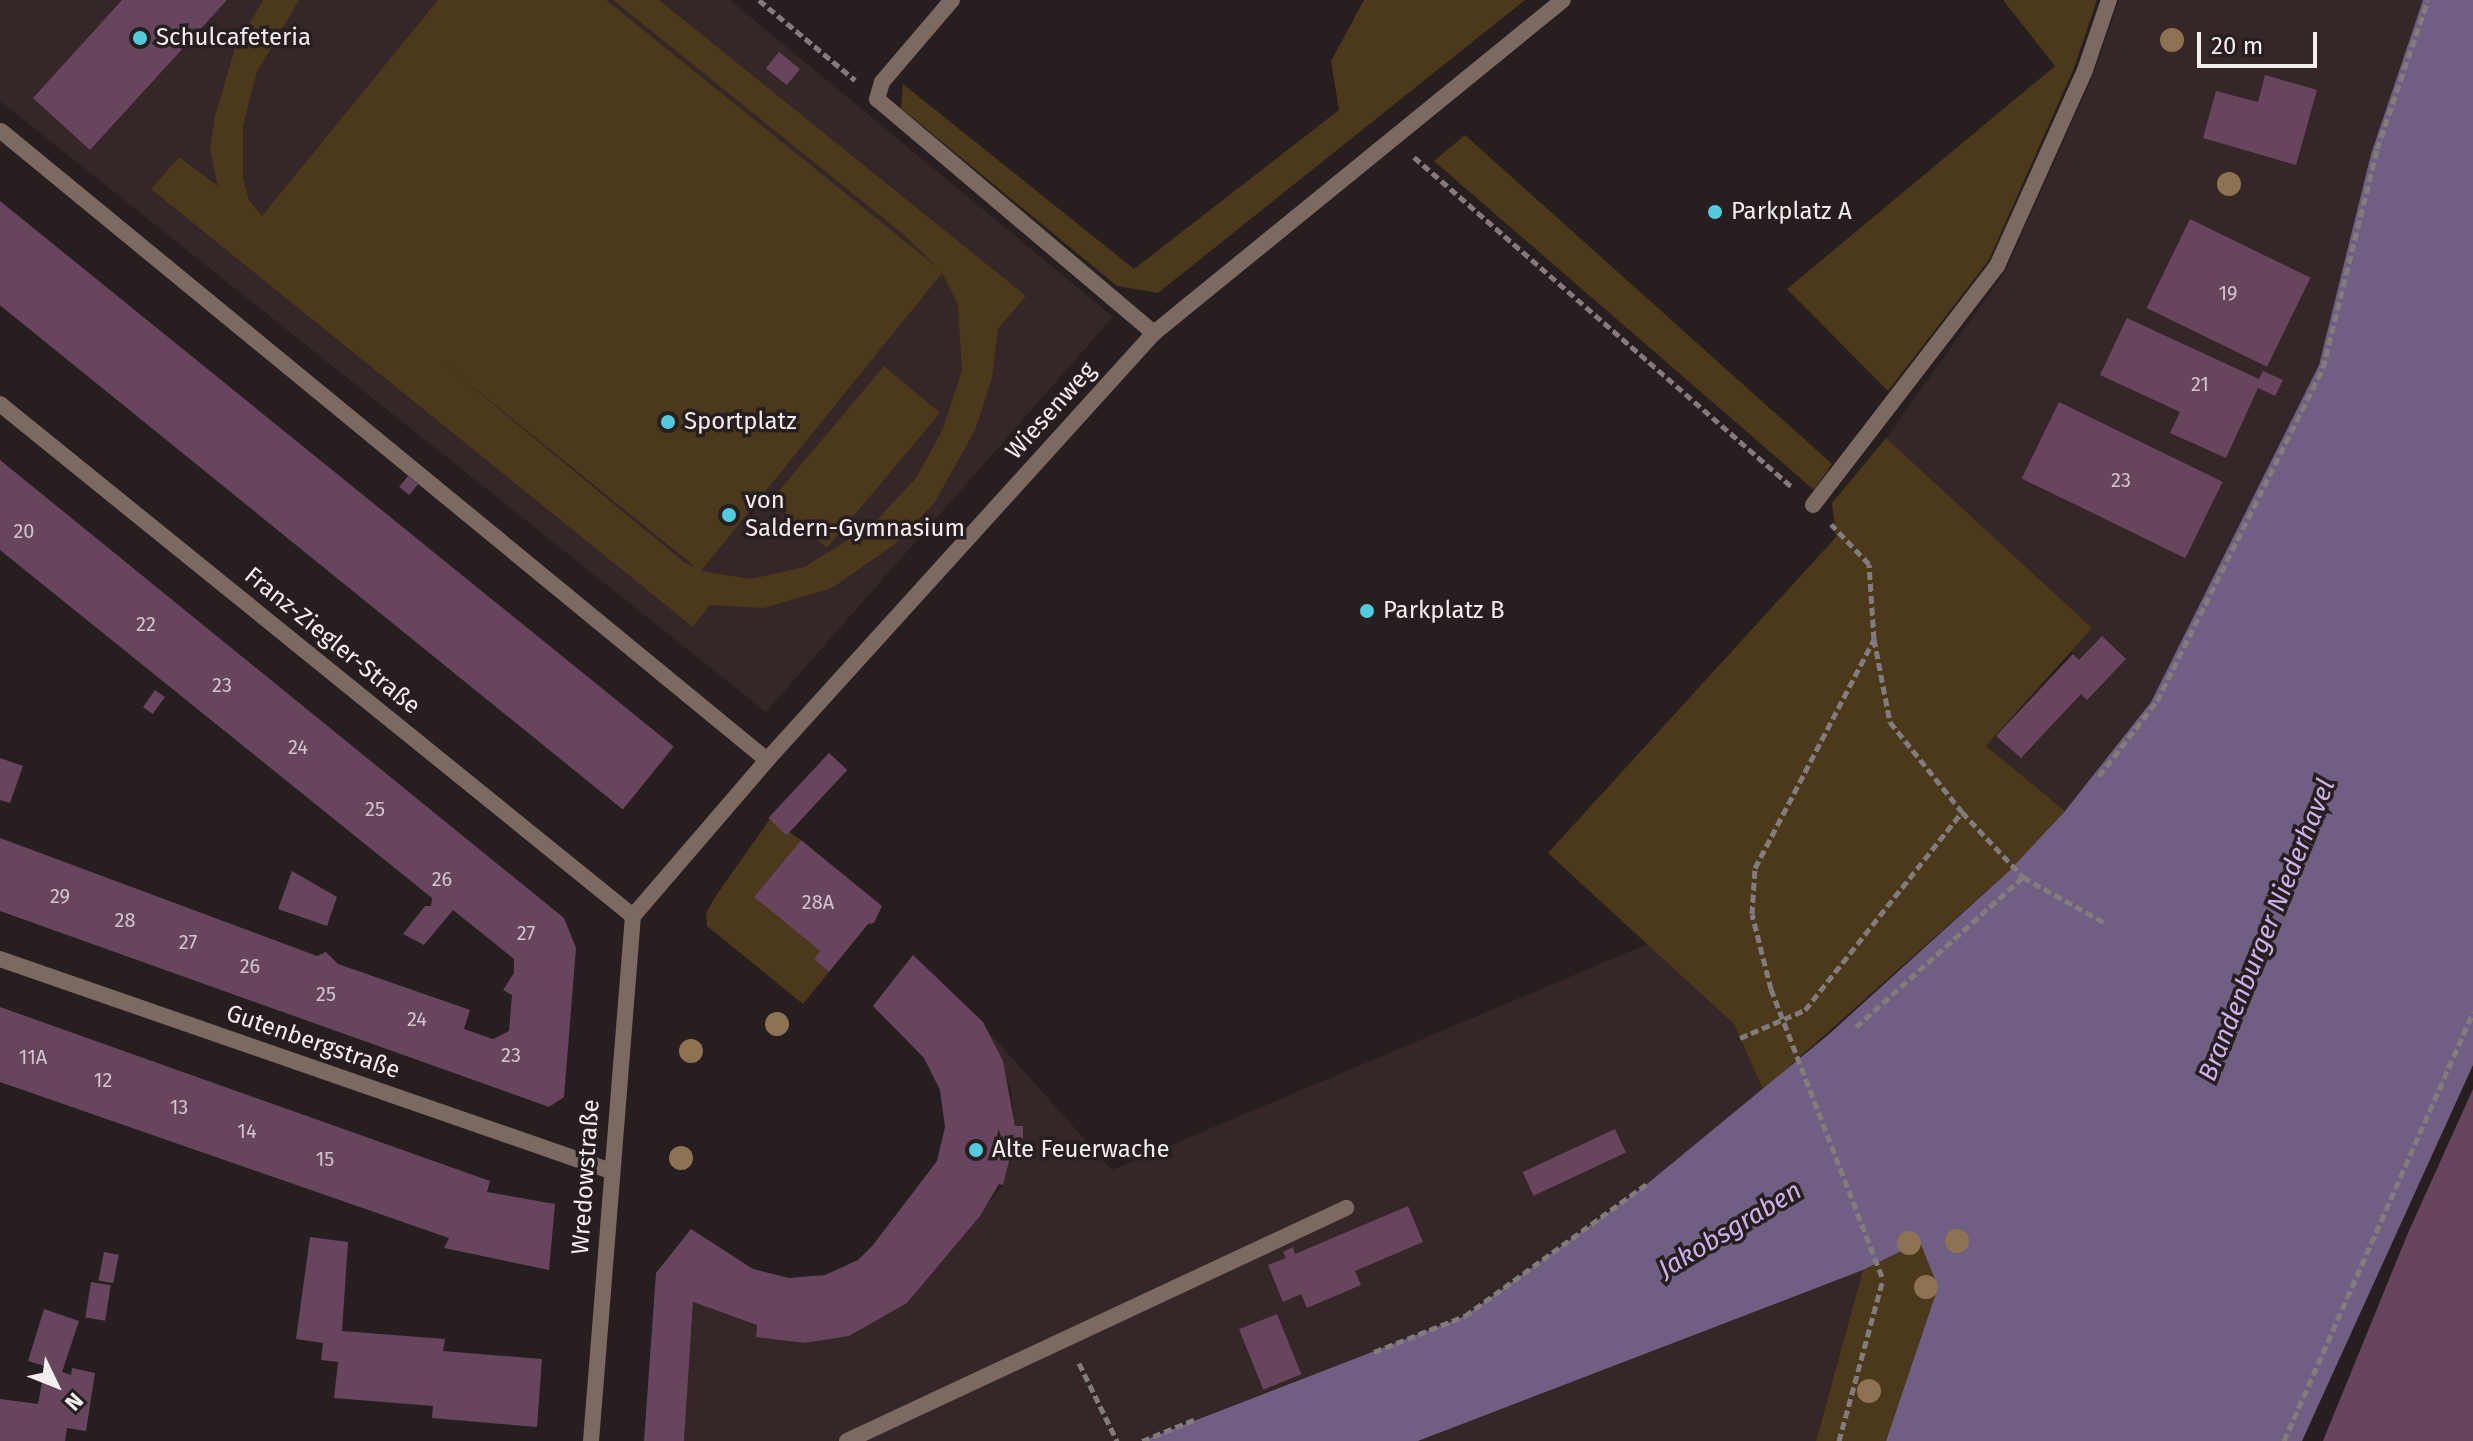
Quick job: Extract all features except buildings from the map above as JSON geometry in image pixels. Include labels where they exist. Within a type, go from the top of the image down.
[{"type":"street","points":[[952,0],[882,82],[877,99],[1154,333]]},
{"type":"street","name":"Wiesenweg","points":[[633,916],[767,760],[1154,333],[1563,0]]},
{"type":"street","points":[[1813,505],[1997,266],[2085,70],[2109,0]]},
{"type":"street","points":[[1,131],[767,760]]},
{"type":"street","name":"Franz-Ziegler-Straße","points":[[0,404],[633,916]]},
{"type":"street","name":"Wredowstraße","points":[[591,1441],[633,916]]},
{"type":"street","name":"Gutenbergstraße","points":[[0,959],[611,1171]]},
{"type":"street","points":[[847,1441],[1346,1208]]},
{"type":"path","points":[[759,0],[877,99]]},
{"type":"path","points":[[2099,776],[2157,701],[2323,368],[2377,149],[2428,0]]},
{"type":"path","points":[[1393,139],[1813,505],[1869,564],[1874,639],[1890,722],[1962,812],[2023,877],[2107,924]]},
{"type":"path","points":[[1839,1441],[1883,1279],[1771,989],[1752,914],[1755,868],[1874,639]]},
{"type":"path","points":[[1740,1038],[1805,1010],[1962,812]]},
{"type":"path","points":[[1856,1027],[2023,877]]},
{"type":"path","points":[[2284,1441],[2473,1012]]},
{"type":"path","points":[[1374,1352],[1465,1316],[1647,1184]]},
{"type":"path","points":[[1068,1340],[1117,1441]]},
{"type":"path","points":[[1142,1441],[1196,1419]]},
{"type":"shaded area","name":"von Saldern-Gymnasium","points":[[0,0],[730,0],[1113,317],[766,712],[0,101]]},
{"type":"shaded area","name":"Sportplatz","points":[[263,0],[299,0],[257,72],[243,125],[243,178],[249,200],[262,216],[438,0],[606,0],[938,268],[903,234],[613,0],[659,0],[1026,296],[998,329],[992,378],[975,430],[935,502],[895,544],[832,588],[764,608],[710,605],[693,627],[151,189],[179,157],[218,186],[210,150],[215,116],[235,48]],"holes":[[[942,273],[958,305],[962,370],[943,429],[916,478],[871,526],[804,567],[751,579],[701,571]],[[436,357],[694,566],[694,567],[685,563]]]},
{"type":"shaded area","points":[[1364,0],[1525,0],[1158,293],[1117,286],[901,108],[903,84],[1134,269],[1339,110],[1331,61]]},
{"type":"shaded area","points":[[2003,0],[2097,0],[2074,68],[1989,260],[1888,391],[1787,289],[2055,66]]},
{"type":"shaded area","points":[[2119,0],[2423,0],[2371,154],[2319,365],[2151,702],[2065,811],[1986,746],[2073,654],[1886,438],[2005,272],[2093,75]]},
{"type":"shaded area","points":[[1465,135],[1832,464],[1814,490],[1434,161]]},
{"type":"shaded area","points":[[884,366],[940,413],[827,548],[771,501]]},
{"type":"shaded area","points":[[1886,438],[2092,628],[1986,746],[2065,811],[2009,871],[1763,1090],[1734,1024],[1548,853],[1836,537],[1832,503]]},
{"type":"shaded area","points":[[770,819],[801,840],[754,897],[820,951],[814,959],[829,972],[803,1004],[707,926],[706,913],[715,897]]},
{"type":"shaded area","points":[[1650,943],[1734,1024],[1763,1090],[1647,1184],[1465,1316],[1142,1441],[684,1441],[693,1302],[757,1325],[756,1337],[805,1343],[849,1336],[907,1303],[1003,1185],[1015,1138],[1023,1126],[1015,1126],[1011,1090],[989,1032],[1112,1170]]},
{"type":"shaded area","points":[[1921,1242],[1938,1287],[1886,1441],[1816,1441],[1863,1270]]},
{"type":"shaded area","points":[[1863,1270],[1816,1441],[1418,1441]]},
{"type":"water","points":[[2423,0],[2473,0],[2473,1065],[2302,1441],[1886,1441],[1938,1287],[1920,1242],[1863,1270],[1418,1441],[1142,1441],[1465,1316],[1647,1184],[1828,1035],[2009,871],[2065,811],[2151,702],[2319,365],[2371,154]]},
{"type":"place","name":"Schulcafeteria","points":[[140,38]]},
{"type":"place","name":"Parkplatz A","points":[[1715,212]]},
{"type":"place","name":"Sportplatz","points":[[668,422]]},
{"type":"place","name":"von Saldern-Gymnasium","points":[[729,515]]},
{"type":"place","name":"Parkplatz B","points":[[1367,611]]},
{"type":"place","name":"Alte Feuerwache","points":[[976,1150]]},
{"type":"water label","name":"Brandenburger Niederhavel","points":[[2267,930]]},
{"type":"water label","name":"Jakobsgraben","points":[[1730,1230]]}]
